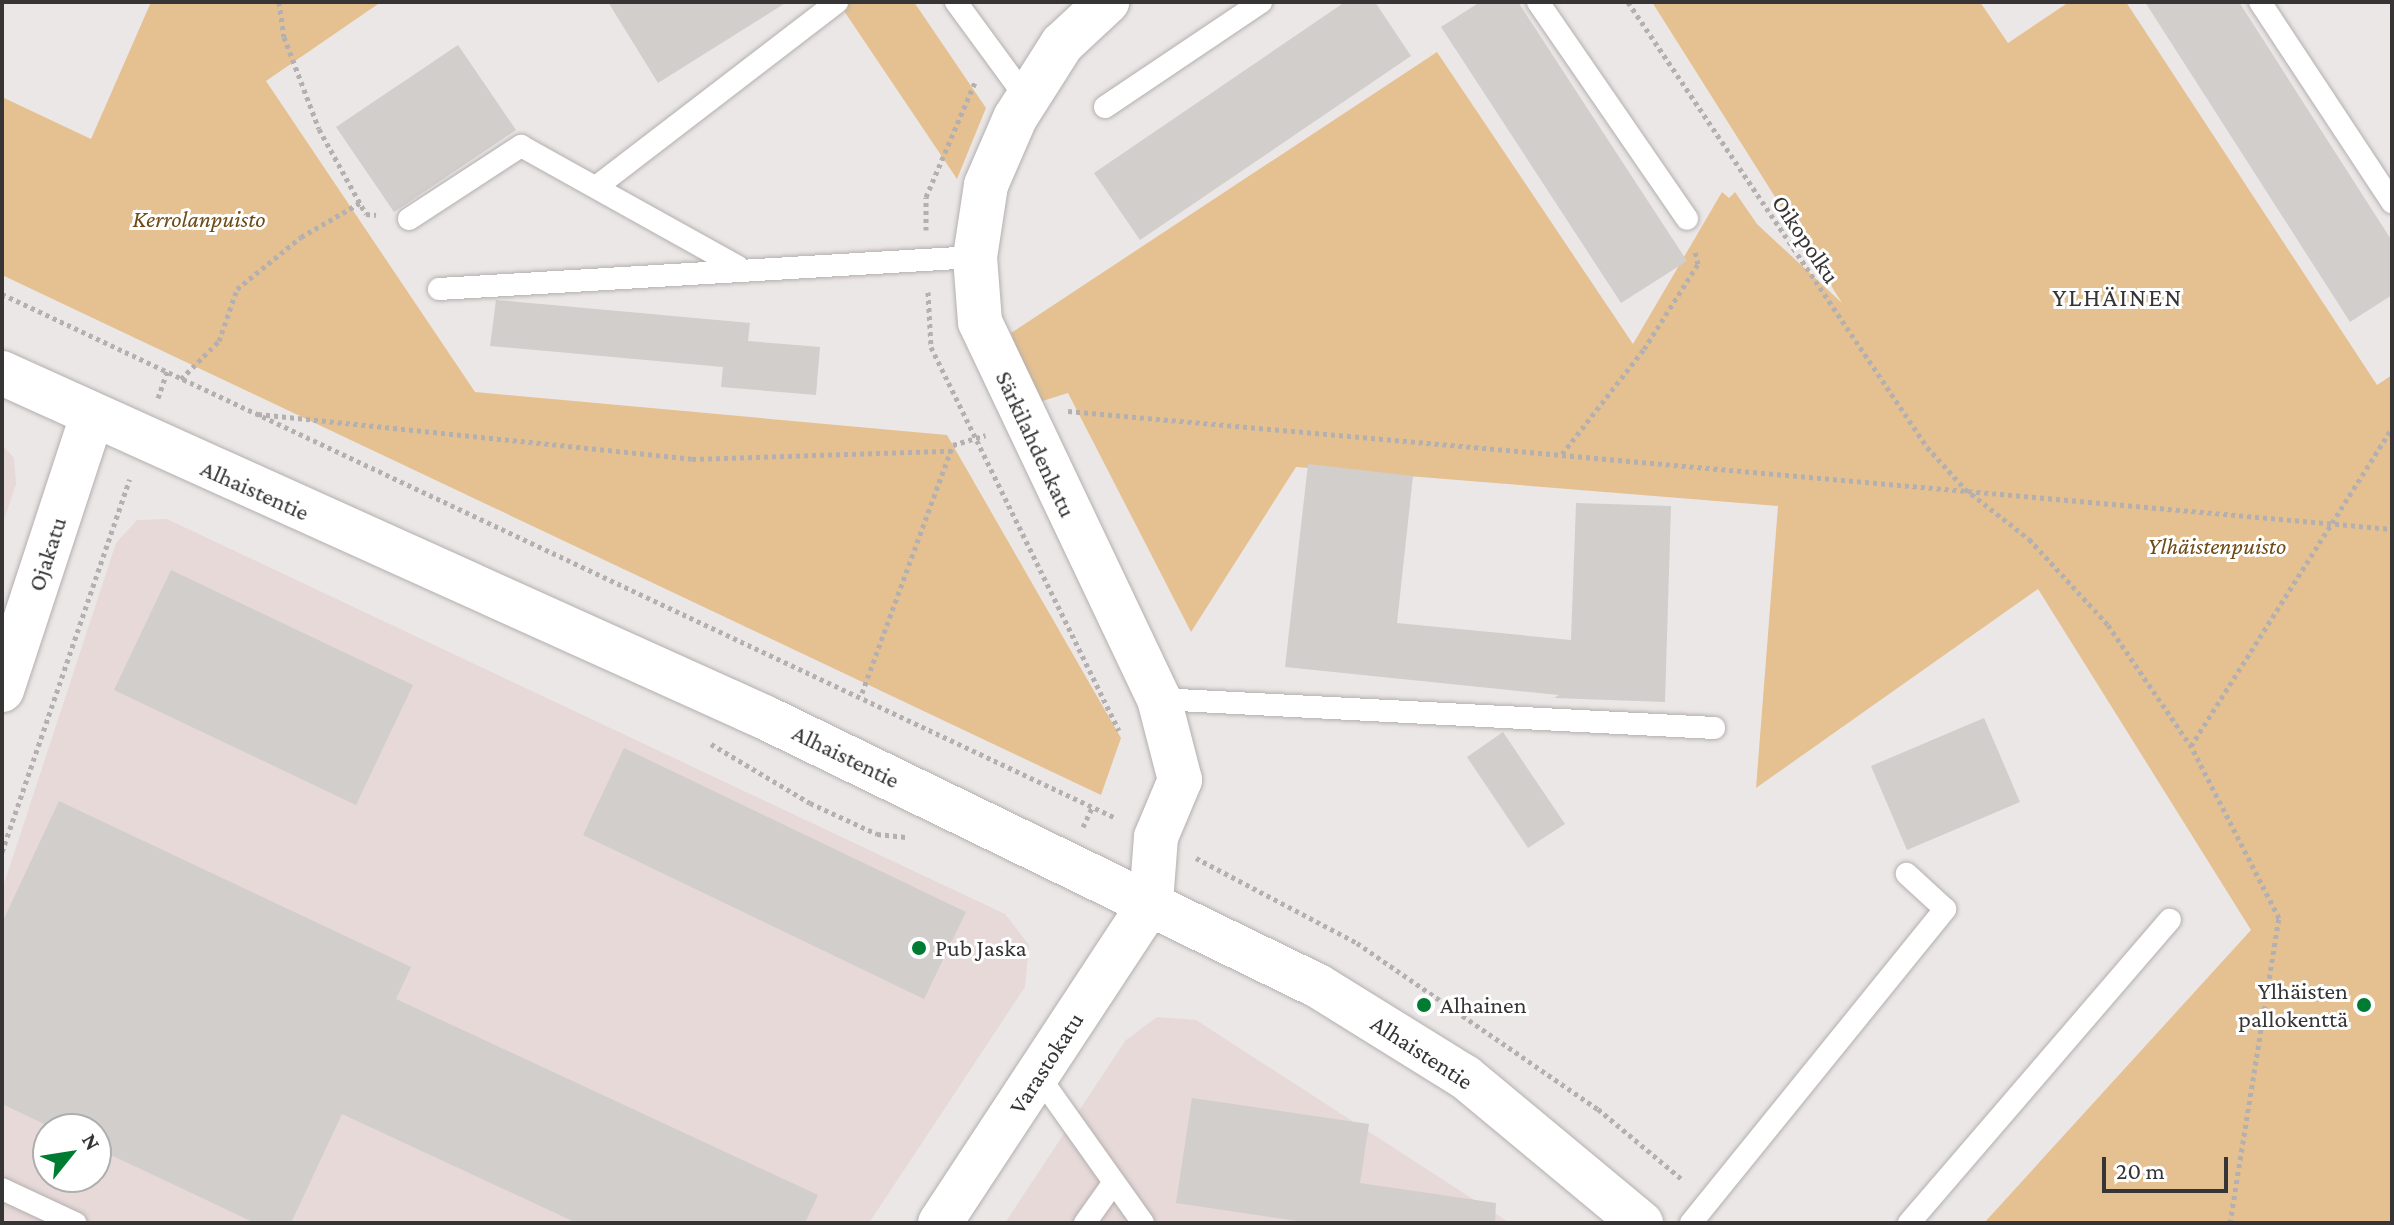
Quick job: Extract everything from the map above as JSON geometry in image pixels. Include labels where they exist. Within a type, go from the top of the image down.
[{"type":"street","name":"Särkilahdenkatu","points":[[1107,2],[1062,44],[1027,99],[986,185],[975,257],[980,322],[1159,699],[1180,780],[1156,837],[1151,902]]},
{"type":"street","name":"Alhaistentie","points":[[2,373],[92,417],[764,717],[1151,902],[1318,986],[1465,1077],[1641,1223]]},
{"type":"street","name":"Ojakatu","points":[[2,690],[92,417]]},
{"type":"street","name":"Varastokatu","points":[[940,1223],[1151,902]]},
{"type":"lane","points":[[600,184],[837,2]]},
{"type":"lane","points":[[956,2],[1027,99]]},
{"type":"lane","points":[[1105,107],[1261,2]]},
{"type":"lane","points":[[1538,2],[1687,219]]},
{"type":"lane","points":[[2260,2],[2392,202]]},
{"type":"lane","points":[[409,219],[521,146],[600,184],[738,267]]},
{"type":"lane","points":[[439,289],[738,267],[975,257]]},
{"type":"lane","points":[[1159,699],[1714,728]]},
{"type":"lane","points":[[1691,1223],[1945,909],[1907,874]]},
{"type":"lane","points":[[1909,1223],[2170,920]]},
{"type":"lane","points":[[1038,1075],[1112,1185],[1143,1223]]},
{"type":"lane","points":[[1085,1223],[1112,1185]]},
{"type":"lane","points":[[2,1189],[75,1223]]},
{"type":"path","points":[[279,2],[284,37],[319,129],[366,214],[409,219]]},
{"type":"path","name":"Oikopolku","points":[[1628,2],[1927,447],[1965,489],[2029,539],[2108,625],[2191,746],[2279,918],[2230,1223]]},
{"type":"path","points":[[181,379],[219,341],[237,289],[301,237],[360,203]]},
{"type":"path","points":[[1562,454],[1698,264],[1687,219]]},
{"type":"path","points":[[2,294],[862,693],[1156,837],[1357,943],[1598,1109],[1708,1201]]},
{"type":"path","points":[[2,852],[167,372]]},
{"type":"path","points":[[253,413],[692,459],[951,451],[1065,410],[2392,529]]},
{"type":"path","points":[[2191,746],[2392,428]]},
{"type":"path","points":[[862,693],[951,451]]},
{"type":"path","points":[[700,737],[864,828],[921,839]]},
{"type":"shaded area","points":[[2,445],[14,458],[16,484],[2,526]]},
{"type":"shaded area","points":[[167,519],[1005,914],[1029,945],[1025,987],[869,1223],[2,1223],[2,890],[116,543],[137,520]]},
{"type":"shaded area","points":[[1157,1017],[1196,1020],[1510,1223],[1005,1223],[1125,1041]]},
{"type":"green space","name":"Kerrolanpuisto","points":[[151,2],[381,2],[266,81],[475,392],[947,435],[1121,738],[1101,795],[2,275],[2,97],[91,139]]},
{"type":"green space","points":[[838,2],[914,2],[986,108],[957,179]]},
{"type":"green space","name":"Ylhäistenpuisto","points":[[1652,2],[1980,2],[2008,43],[2069,2],[2126,2],[2377,385],[2392,375],[2392,1223],[1984,1223],[2251,930],[2038,589],[1756,788],[1778,506],[1296,467],[1191,632],[1068,393],[1036,403],[1011,333],[1437,52],[1633,344],[1722,192],[1729,198],[1735,192],[1757,224],[1842,303]]},
{"type":"building","points":[[608,2],[787,2],[658,83]]},
{"type":"building","points":[[1345,2],[1375,2],[1411,56],[1140,240],[1094,173]]},
{"type":"building","points":[[1480,2],[1518,2],[1687,261],[1621,303],[1441,27]]},
{"type":"building","points":[[2145,2],[2239,2],[2392,241],[2392,295],[2350,322]]},
{"type":"building","points":[[458,45],[516,130],[394,212],[336,127]]},
{"type":"building","points":[[496,300],[750,323],[748,341],[820,347],[816,395],[721,387],[723,367],[490,346]]},
{"type":"building","points":[[1308,464],[1413,476],[1397,623],[1571,640],[1576,503],[1671,506],[1665,702],[1554,698],[1559,695],[1285,667]]},
{"type":"building","points":[[171,570],[413,685],[356,805],[114,690]]},
{"type":"building","points":[[1984,718],[2020,802],[1907,850],[1871,766]]},
{"type":"building","points":[[1503,732],[1565,824],[1528,848],[1467,757]]},
{"type":"building","points":[[624,748],[966,912],[924,999],[583,835]]},
{"type":"building","points":[[59,801],[411,967],[396,999],[818,1195],[805,1223],[577,1223],[342,1114],[291,1223],[255,1223],[112,1156],[112,1113],[32,1113],[32,1118],[2,1104],[2,923]]},
{"type":"building","points":[[1192,1098],[1369,1124],[1360,1183],[1496,1203],[1495,1223],[1310,1223],[1176,1203]]},
{"type":"place","name":"Pub Jaska","points":[[919,948]]},
{"type":"place","name":"Alhainen","points":[[1424,1005]]},
{"type":"place","name":"Ylhäisten pallokenttä","points":[[2364,1005]]},
{"type":"district","name":"YLHÄINEN","points":[[2118,298]]}]
